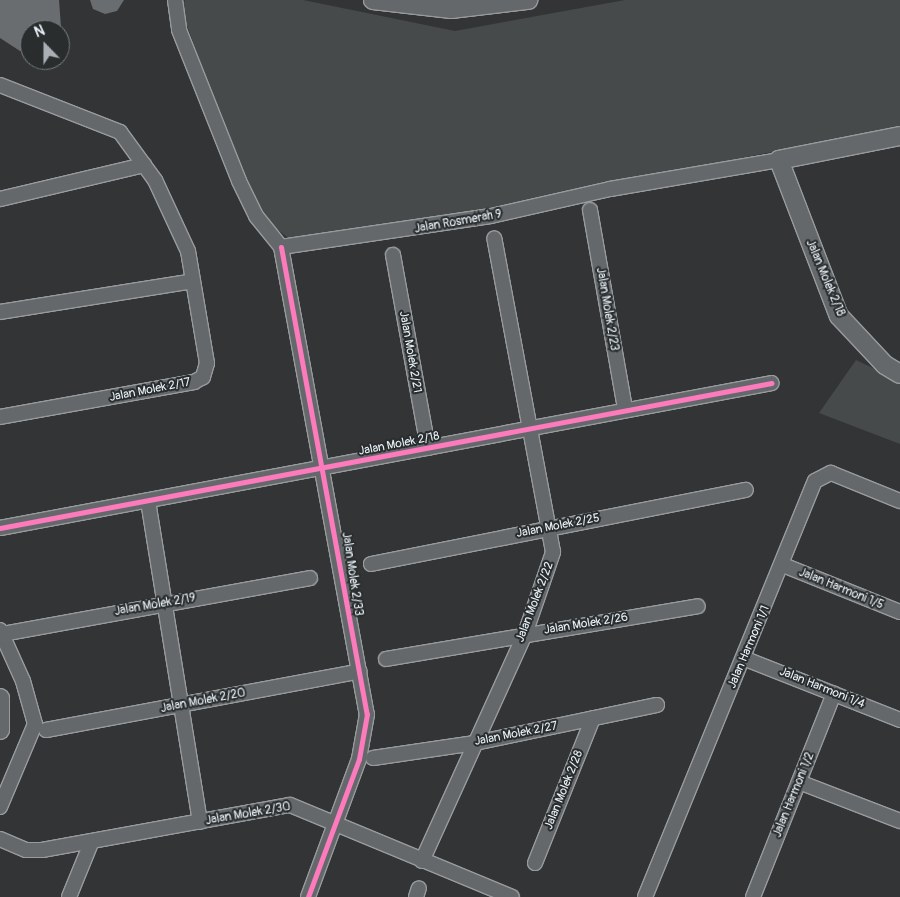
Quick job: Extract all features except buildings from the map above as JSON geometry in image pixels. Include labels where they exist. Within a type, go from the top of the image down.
[{"type":"main road","points":[[372,0],[451,9],[528,0]]},
{"type":"main road","name":"Jalan Rosmerah 9","points":[[779,160],[900,136]]},
{"type":"main road","name":"Jalan Molek 2/18","points":[[779,160],[838,316],[885,365],[900,374]]},
{"type":"main road","points":[[0,698],[0,730]]},
{"type":"street","points":[[175,0],[179,30],[239,181],[256,216],[282,247]]},
{"type":"street","name":"Jalan Molek 2/17","points":[[0,85],[120,132],[156,180],[188,251],[207,363],[203,377],[194,382],[0,417]]},
{"type":"street","name":"Jalan Rosmerah 9","points":[[282,247],[491,216],[610,189],[779,160]]},
{"type":"street","points":[[0,199],[144,165]]},
{"type":"street","name":"Jalan Molek 2/23","points":[[590,210],[625,409]]},
{"type":"street","name":"Jalan Molek 2/22","points":[[422,860],[525,634],[551,565],[551,527],[494,238]]},
{"type":"street","name":"Jalan Molek 2/33","points":[[282,247],[325,469],[367,714],[359,759],[338,824],[308,897]]},
{"type":"street","name":"Jalan Molek 2/21","points":[[393,256],[428,448]]},
{"type":"street","points":[[0,312],[193,281]]},
{"type":"street","name":"Jalan Molek 2/18","points":[[0,528],[325,469],[625,409],[772,384]]},
{"type":"street","name":"Jalan Harmoni 1/1","points":[[645,897],[783,565],[815,481],[823,475],[831,473],[900,501]]},
{"type":"street","name":"Jalan Molek 2/25","points":[[371,564],[746,490]]},
{"type":"street","points":[[148,501],[200,822]]},
{"type":"street","name":"Jalan Harmoni 1/5","points":[[783,565],[900,612]]},
{"type":"street","name":"Jalan Molek 2/19","points":[[1,632],[310,578]]},
{"type":"street","name":"Jalan Molek 2/26","points":[[386,659],[698,606]]},
{"type":"street","points":[[0,807],[35,724],[23,681],[1,632]]},
{"type":"street","name":"Jalan Harmoni 1/4","points":[[743,658],[900,720]]},
{"type":"street","name":"Jalan Molek 2/20","points":[[46,730],[360,671]]},
{"type":"street","name":"Jalan Harmoni 1/2","points":[[752,897],[834,693]]},
{"type":"street","name":"Jalan Molek 2/27","points":[[373,758],[475,743],[657,705]]},
{"type":"street","name":"Jalan Molek 2/28","points":[[535,863],[593,718]]},
{"type":"street","points":[[799,782],[900,821]]},
{"type":"street","name":"Jalan Molek 2/30","points":[[0,839],[33,850],[91,843],[290,805],[512,897]]},
{"type":"street","points":[[70,897],[91,843]]},
{"type":"shaded area","points":[[0,0],[59,0],[60,20],[20,20],[20,51],[0,38]]},
{"type":"shaded area","points":[[90,0],[124,0],[117,11],[105,14],[93,9]]},
{"type":"shaded area","points":[[185,0],[303,0],[455,31],[625,0],[900,0],[900,126],[416,224],[292,241],[272,225],[244,181],[182,12]]},
{"type":"shaded area","points":[[856,360],[900,381],[900,444],[819,413]]},
{"type":"cycle path","points":[[281,247],[367,714],[359,759],[308,897]]},
{"type":"cycle path","points":[[0,528],[772,383]]}]
